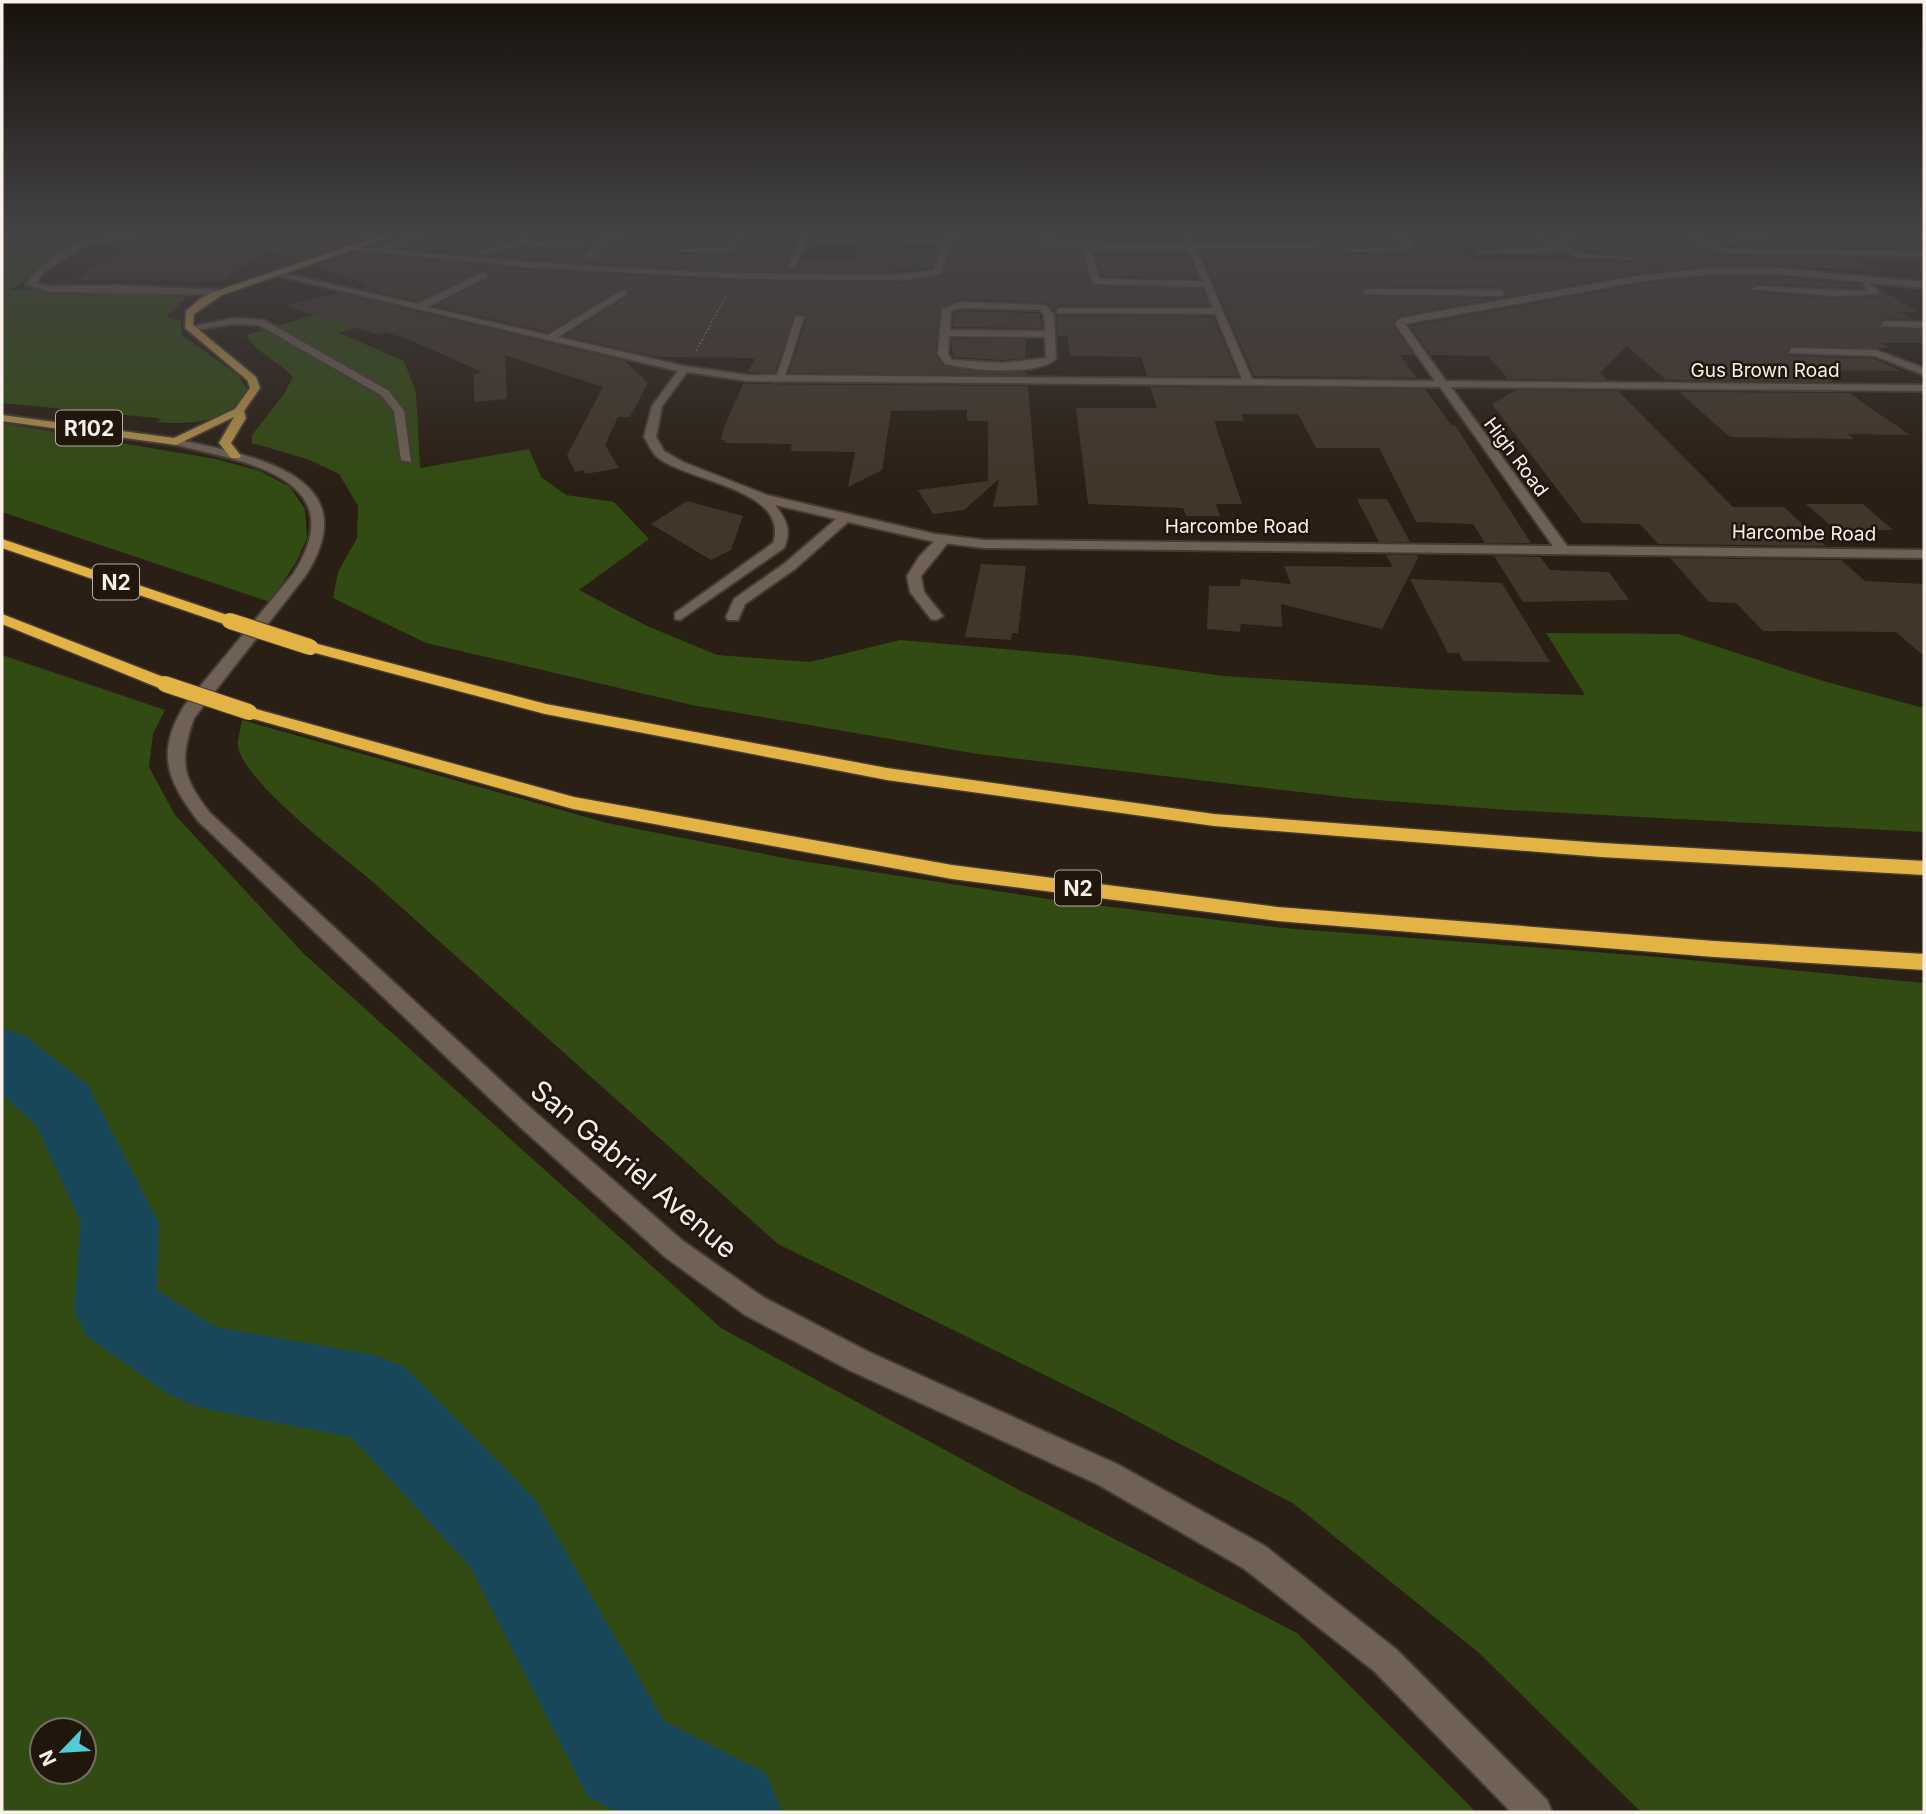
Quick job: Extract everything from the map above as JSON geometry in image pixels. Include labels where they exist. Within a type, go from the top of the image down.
[{"type":"highway","name":"N2","points":[[2,543],[310,647],[545,709],[887,774],[1214,820],[1587,849],[1924,868]]},
{"type":"highway","name":"N2","points":[[2,619],[165,684],[249,712],[573,803],[952,872],[1277,914],[1714,949],[1924,962]]},
{"type":"main road","points":[[176,442],[239,411],[253,394],[252,379],[190,328],[187,320],[189,315]]},
{"type":"main road","points":[[235,456],[225,443],[240,418],[239,411]]},
{"type":"main road","points":[[102,430],[173,427],[228,417]]},
{"type":"main road","name":"R102","points":[[2,418],[176,442]]},
{"type":"street","name":"Gus Brown Road","points":[[453,315],[684,369],[779,380],[1924,388]]},
{"type":"street","points":[[551,337],[587,315]]},
{"type":"street","points":[[947,315],[943,354],[948,362],[1000,365],[1049,362],[1047,315]]},
{"type":"street","points":[[1218,315],[1248,382]]},
{"type":"street","name":"High Road","points":[[1433,315],[1403,320],[1400,324],[1562,549]]},
{"type":"street","points":[[779,380],[799,317]]},
{"type":"street","points":[[190,328],[234,321],[261,322],[385,393],[399,411],[407,460]]},
{"type":"street","points":[[1884,324],[1924,325]]},
{"type":"street","points":[[945,333],[1049,334]]},
{"type":"street","points":[[1792,351],[1876,353],[1924,372]]},
{"type":"street","points":[[995,381],[1000,365]]},
{"type":"street","name":"Harcombe Road","points":[[684,369],[657,406],[650,437],[659,453],[679,465],[763,498],[944,539],[984,544],[1924,554]]},
{"type":"street","name":"San Gabriel Avenue","points":[[176,442],[263,465],[302,485],[313,503],[318,524],[309,558],[291,585],[190,709],[182,727],[176,756],[181,785],[204,817],[527,1119],[674,1249],[754,1306],[966,1412],[1107,1474],[1254,1557],[1385,1660],[1535,1812]]},
{"type":"street","points":[[680,616],[779,545],[784,533],[783,522],[763,498]]},
{"type":"street","points":[[733,618],[739,602],[790,566],[846,517]]},
{"type":"street","points":[[936,616],[912,586],[912,578],[944,539]]},
{"type":"path","points":[[684,369],[716,315]]},
{"type":"green space","points":[[2,315],[168,315],[166,317],[180,320],[182,335],[238,375],[249,392],[230,410],[208,419],[183,423],[2,403]]},
{"type":"green space","points":[[316,315],[395,315],[339,333],[404,361],[416,392],[420,468],[529,449],[541,477],[566,495],[614,502],[649,539],[579,590],[647,626],[717,655],[810,662],[900,640],[1082,656],[1224,676],[1440,690],[1585,695],[1546,633],[1678,634],[1823,681],[1924,708],[1924,832],[1508,810],[1351,798],[978,754],[692,705],[426,643],[333,598],[338,572],[357,538],[358,506],[339,474],[307,459],[252,443],[252,435],[284,394],[293,377],[254,346],[246,335]]},
{"type":"green space","points":[[2,423],[216,459],[260,471],[290,487],[305,509],[307,538],[297,561],[270,602],[2,512]]},
{"type":"green space","points":[[2,655],[165,710],[153,734],[149,767],[175,815],[304,954],[721,1328],[1002,1481],[1297,1633],[1476,1812],[2,1812]]},
{"type":"green space","points":[[242,720],[607,823],[789,859],[1055,900],[1283,928],[1659,957],[1924,983],[1924,1812],[1641,1812],[1478,1652],[1294,1504],[1114,1409],[778,1244],[373,882],[276,799],[258,780],[238,747]]},
{"type":"building","points":[[312,315],[430,315],[625,361],[648,383],[630,417],[618,417],[605,445],[619,468],[585,474],[583,470],[575,472],[567,455],[603,387],[505,355],[507,399],[474,402],[474,374],[482,372],[410,340],[385,332],[379,335]]},
{"type":"building","points":[[473,315],[577,315],[548,332]]},
{"type":"building","points":[[599,315],[794,315],[775,373],[748,372],[755,358],[658,357],[565,336]]},
{"type":"building","points":[[799,315],[940,315],[935,354],[943,366],[986,372],[1026,372],[1027,375],[789,373],[807,318]]},
{"type":"building","points":[[954,315],[1039,315],[1042,328],[953,327]]},
{"type":"building","points":[[1227,315],[1406,315],[1398,316],[1393,326],[1414,355],[1400,355],[1417,378],[1254,376]]},
{"type":"building","points":[[1473,315],[1905,315],[1912,319],[1884,318],[1879,328],[1924,330],[1924,343],[1881,343],[1890,348],[1790,347],[1786,353],[1789,356],[1874,359],[1901,371],[1816,370],[1832,382],[1666,380],[1627,346],[1600,373],[1607,380],[1508,379],[1488,356],[1431,355],[1410,326]]},
{"type":"building","points":[[1057,316],[1213,317],[1238,376],[1147,376],[1141,357],[1070,356],[1067,335],[1058,336]]},
{"type":"building","points":[[951,339],[1026,339],[1025,358],[1002,360],[953,357]]},
{"type":"building","points":[[743,384],[1028,386],[1038,505],[993,507],[999,479],[964,510],[933,514],[918,490],[988,481],[988,421],[967,421],[967,410],[891,411],[882,470],[848,487],[855,452],[790,451],[792,444],[724,443],[725,440],[721,440],[723,430]]},
{"type":"building","points":[[1150,387],[1425,389],[1452,426],[1455,425],[1531,543],[1485,543],[1473,524],[1416,522],[1379,448],[1316,448],[1298,414],[1241,414],[1244,421],[1214,421],[1242,504],[1216,504],[1220,516],[1186,516],[1183,508],[1088,504],[1076,408],[1157,408]]},
{"type":"building","points":[[1516,390],[1618,391],[1733,507],[1784,507],[1826,546],[1658,544],[1640,524],[1583,523],[1492,404]]},
{"type":"building","points":[[1679,392],[1849,393],[1910,435],[1848,434],[1854,439],[1730,437]]},
{"type":"building","points":[[1357,499],[1387,499],[1410,542],[1379,542]]},
{"type":"building","points":[[687,501],[743,516],[731,550],[711,560],[651,524]]},
{"type":"building","points":[[1806,504],[1863,504],[1893,530],[1836,530]]},
{"type":"building","points":[[1386,555],[1417,555],[1418,558],[1382,629],[1281,604],[1282,627],[1241,624],[1240,632],[1207,629],[1209,586],[1240,586],[1241,579],[1291,584],[1284,566],[1393,567]]},
{"type":"building","points":[[1494,556],[1540,557],[1550,570],[1609,572],[1629,600],[1523,602]]},
{"type":"building","points":[[1670,558],[1841,560],[1865,581],[1924,584],[1924,656],[1896,632],[1763,631],[1736,603],[1709,602]]},
{"type":"building","points":[[981,564],[1026,566],[1018,633],[1012,633],[1011,640],[965,637]]},
{"type":"building","points":[[1410,579],[1502,583],[1550,662],[1463,661],[1459,653],[1448,653]]},
{"type":"waterway","points":[[2,1055],[63,1106],[120,1223],[115,1309],[201,1366],[374,1398],[502,1532],[626,1759],[727,1812]]}]
